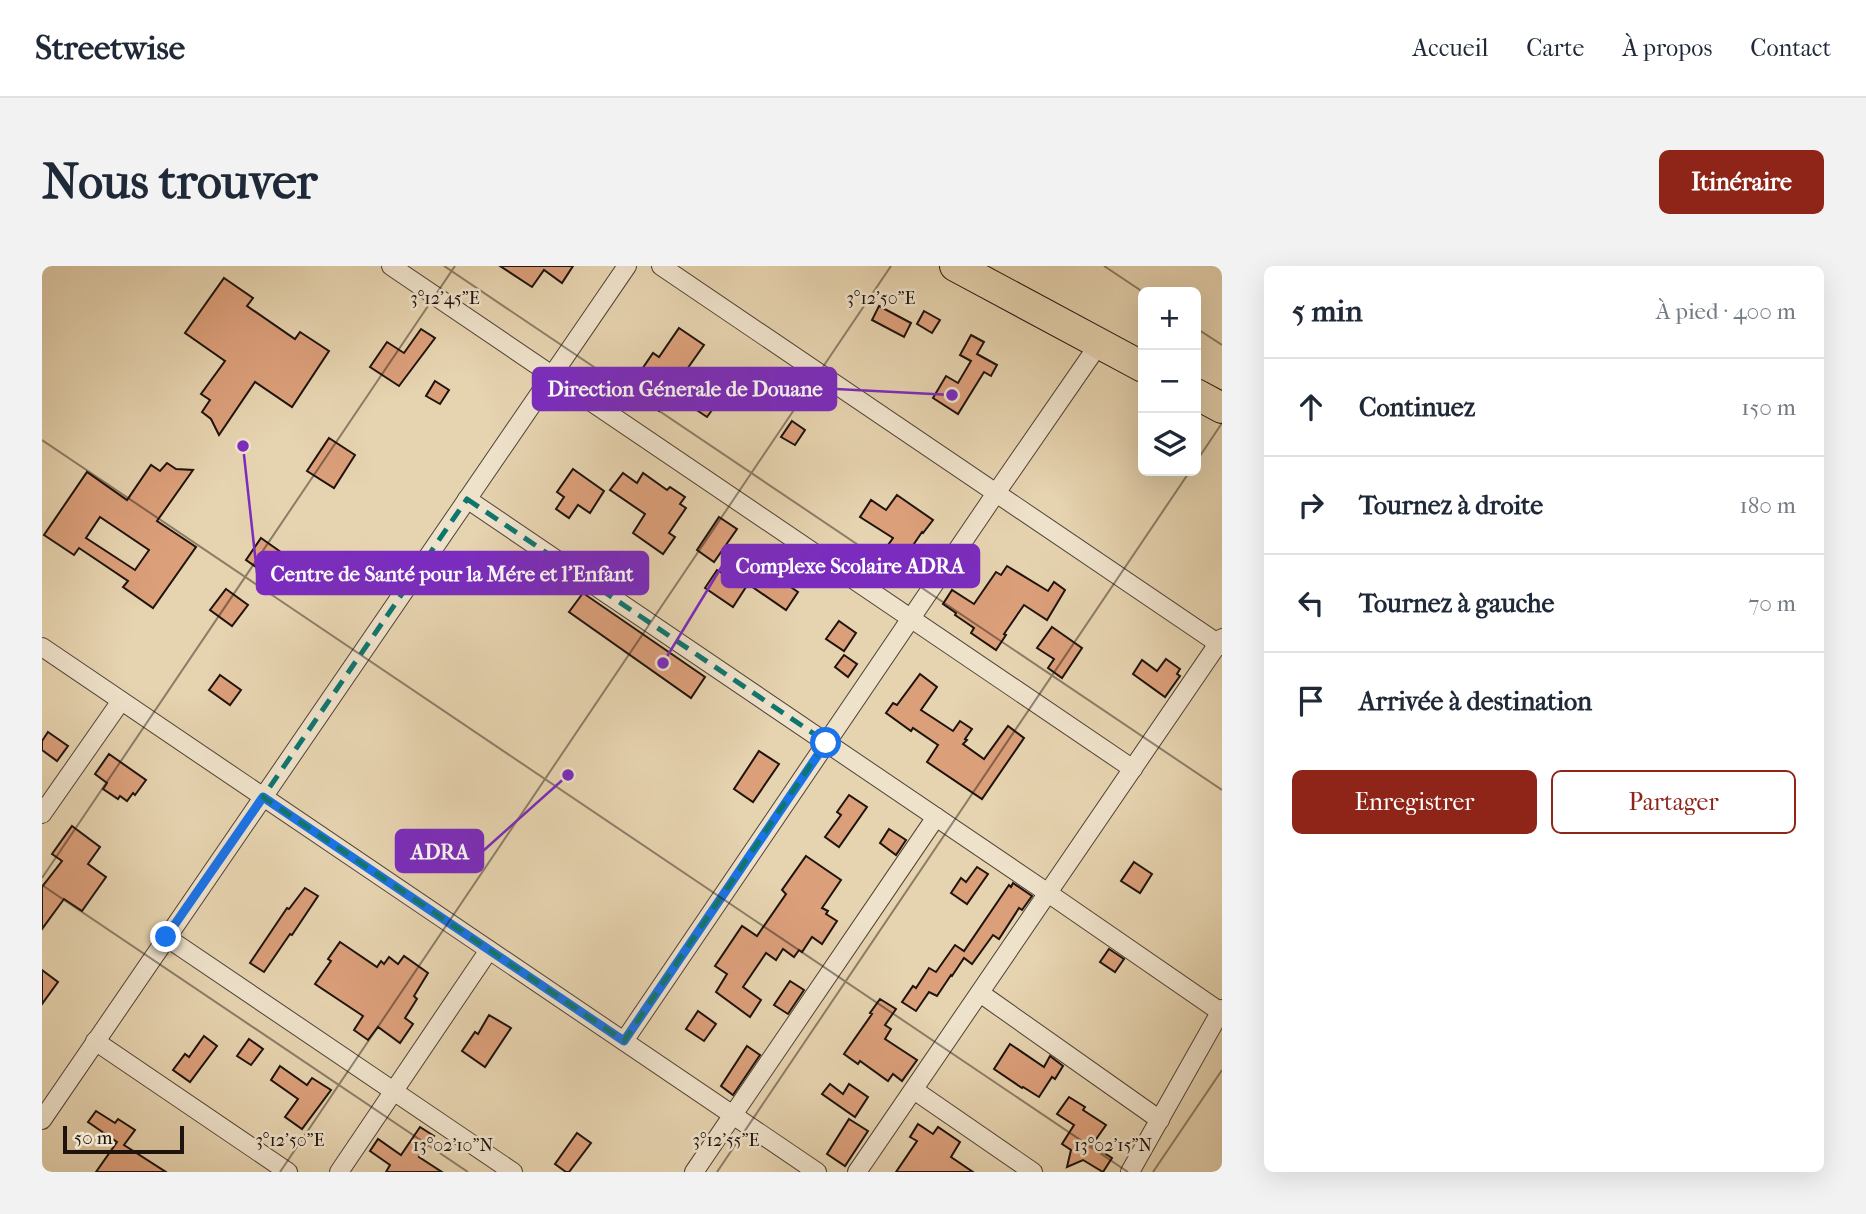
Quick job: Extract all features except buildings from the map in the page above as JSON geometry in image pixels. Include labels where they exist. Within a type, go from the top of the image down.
[{"type":"highway","points":[[956,266],[1138,364]]},
{"type":"highway","points":[[1201,397],[1222,408]]},
{"type":"street","points":[[391,266],[1133,769]]},
{"type":"street","points":[[42,1120],[627,266]]},
{"type":"street","points":[[661,266],[1221,643],[857,1172]]},
{"type":"street","points":[[624,1041],[1099,344]]},
{"type":"street","points":[[467,499],[1222,1011],[1130,1172]]},
{"type":"street","points":[[42,647],[817,1172]]},
{"type":"street","points":[[42,814],[121,701]]},
{"type":"street","points":[[694,1172],[936,817]]},
{"type":"street","points":[[166,937],[513,1172]]},
{"type":"street","points":[[339,1172],[489,950]]},
{"type":"street","points":[[979,993],[1160,1120]]},
{"type":"street","points":[[95,1041],[288,1172]]},
{"type":"street","points":[[914,1090],[1033,1172]]},
{"type":"highlighted area","points":[[467,499],[826,742],[624,1041],[263,797]]},
{"type":"place","name":"Direction Génerale de Douane","points":[[952,395]]},
{"type":"place","name":"Centre de Santé pour la Mére et l'Enfant","points":[[243,446]]},
{"type":"place","name":"Complexe Scolaire ADRA","points":[[663,663]]},
{"type":"place","name":"ADRA","points":[[568,775]]},
{"type":"route","points":[[166,937],[263,797],[624,1041],[826,743]]}]
